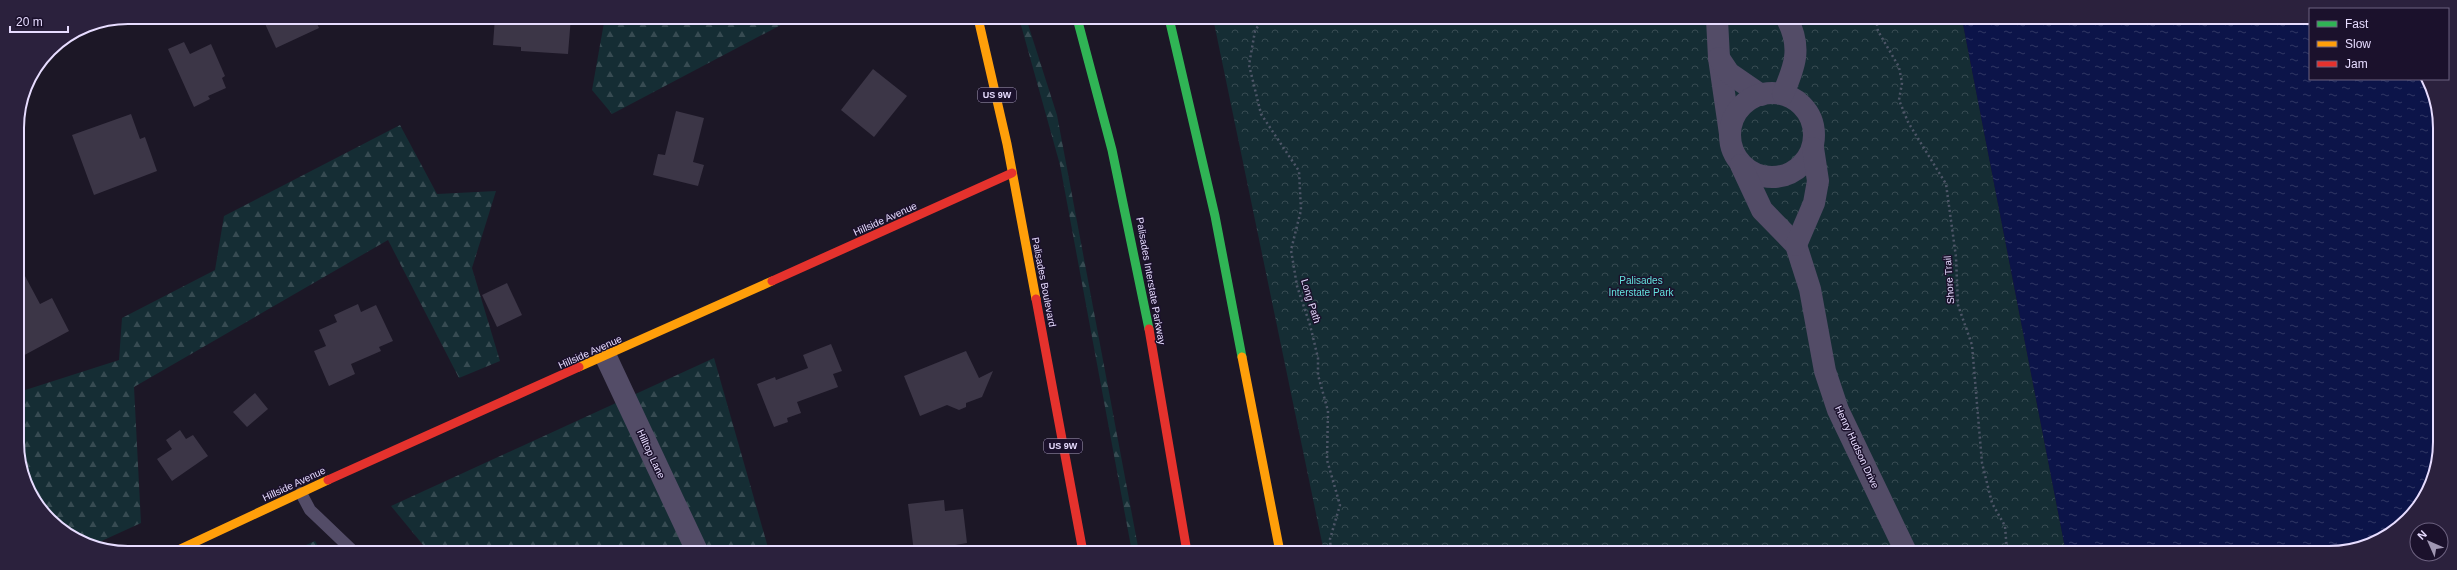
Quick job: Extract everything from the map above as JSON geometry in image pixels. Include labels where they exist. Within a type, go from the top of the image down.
[{"type":"main road","name":"Palisades Boulevard","points":[[980,24],[993,75],[1082,546]]},
{"type":"main road","name":"Palisades Interstate Parkway","points":[[1079,24],[1099,92],[1130,227],[1185,546]]},
{"type":"main road","points":[[1170,24],[1215,216],[1279,546]]},
{"type":"main road","name":"Hillside Avenue","points":[[187,546],[301,493],[1012,173]]},
{"type":"street","name":"Henry Hudson Drive","points":[[1717,24],[1719,58],[1730,135],[1735,156],[1741,165],[1762,210],[1796,245],[1810,290],[1825,371],[1838,410],[1903,546]]},
{"type":"street","points":[[1790,24],[1794,32],[1796,50],[1795,67],[1783,94],[1796,100],[1806,109],[1813,121],[1815,135],[1813,148],[1818,181],[1814,203],[1796,245]]},
{"type":"street","points":[[1719,58],[1729,73],[1761,95]]},
{"type":"street","name":"Henry Hudson Drive","points":[[1730,135],[1732,122],[1738,110],[1748,100],[1761,95],[1783,94]]},
{"type":"street","points":[[1741,165],[1760,176],[1782,177],[1795,171],[1806,161],[1813,148]]},
{"type":"street","name":"Hilltop Lane","points":[[606,357],[695,546]]},
{"type":"lane","points":[[301,493],[310,510],[348,546]]},
{"type":"path","name":"Long Path","points":[[1260,24],[1255,31],[1249,65],[1261,114],[1300,171],[1301,210],[1292,250],[1297,286],[1310,325],[1318,358],[1318,375],[1328,411],[1327,460],[1340,505],[1330,539],[1331,546]]},
{"type":"path","name":"Shore Trail","points":[[1877,24],[1878,31],[1900,67],[1902,83],[1899,100],[1908,122],[1946,184],[1956,257],[1958,305],[1972,345],[1982,463],[1992,503],[2005,526],[2007,546]]},
{"type":"green space","points":[[604,24],[783,24],[612,114],[592,90]]},
{"type":"green space","points":[[1021,24],[1028,24],[1057,115],[1138,546],[1131,546],[1060,165]]},
{"type":"green space","name":"Palisades Interstate Park","points":[[1214,24],[1963,24],[2065,546],[1323,546]]},
{"type":"green space","points":[[400,125],[437,194],[496,191],[472,268],[500,361],[459,378],[388,240],[134,387],[141,523],[100,542],[88,538],[76,532],[55,515],[38,494],[32,482],[25,455],[24,390],[119,360],[122,318],[215,270],[224,216]]},
{"type":"green space","points":[[714,358],[768,546],[424,546],[391,506]]},
{"type":"green space","points":[[315,541],[318,546],[304,546]]},
{"type":"water","points":[[1963,24],[2309,24],[2309,80],[2421,80],[2431,108],[2433,122],[2433,448],[2431,462],[2425,482],[2411,505],[2397,520],[2381,532],[2356,542],[2335,546],[2065,546]]},
{"type":"building","points":[[265,24],[317,24],[319,28],[276,48]]},
{"type":"building","points":[[494,24],[570,24],[568,54],[521,51],[521,47],[493,45]]},
{"type":"building","points":[[184,42],[190,54],[211,44],[225,76],[222,78],[226,88],[208,96],[210,99],[194,107],[168,49]]},
{"type":"building","points":[[873,69],[907,96],[874,137],[841,110]]},
{"type":"building","points":[[676,111],[704,118],[693,162],[704,165],[698,186],[653,175],[658,154],[665,155]]},
{"type":"building","points":[[131,114],[140,139],[145,137],[157,171],[94,195],[72,135]]},
{"type":"building","points":[[24,274],[40,304],[52,298],[69,331],[24,355]]},
{"type":"building","points":[[507,283],[522,315],[497,327],[482,295]]},
{"type":"building","points":[[358,304],[361,312],[376,305],[393,341],[379,347],[381,351],[351,364],[355,374],[329,386],[314,351],[326,346],[319,330],[337,322],[334,315]]},
{"type":"building","points":[[831,344],[842,371],[833,374],[838,387],[797,402],[801,413],[787,418],[788,422],[774,427],[757,384],[775,377],[776,380],[808,368],[803,355]]},
{"type":"building","points":[[966,351],[979,378],[993,371],[982,397],[966,403],[966,407],[959,410],[947,405],[920,416],[904,376]]},
{"type":"building","points":[[255,393],[268,409],[247,427],[233,412]]},
{"type":"building","points":[[180,430],[186,439],[193,435],[208,456],[172,481],[157,459],[172,449],[166,440]]},
{"type":"building","points":[[944,500],[945,511],[963,509],[967,543],[949,546],[913,546],[908,504]]},
{"type":"traffic: fast","points":[[1079,24],[1112,150],[1149,329]]},
{"type":"traffic: fast","points":[[1170,24],[1215,216],[1242,357]]},
{"type":"traffic: slow","points":[[979,24],[1007,144],[1036,299]]},
{"type":"traffic: slow","points":[[579,367],[772,281]]},
{"type":"traffic: slow","points":[[1242,357],[1279,546]]},
{"type":"traffic: slow","points":[[187,546],[328,480]]},
{"type":"traffic: jam","points":[[772,281],[1012,173]]},
{"type":"traffic: jam","points":[[1036,299],[1082,546]]},
{"type":"traffic: jam","points":[[1149,329],[1186,546]]},
{"type":"traffic: jam","points":[[328,480],[579,367]]}]
